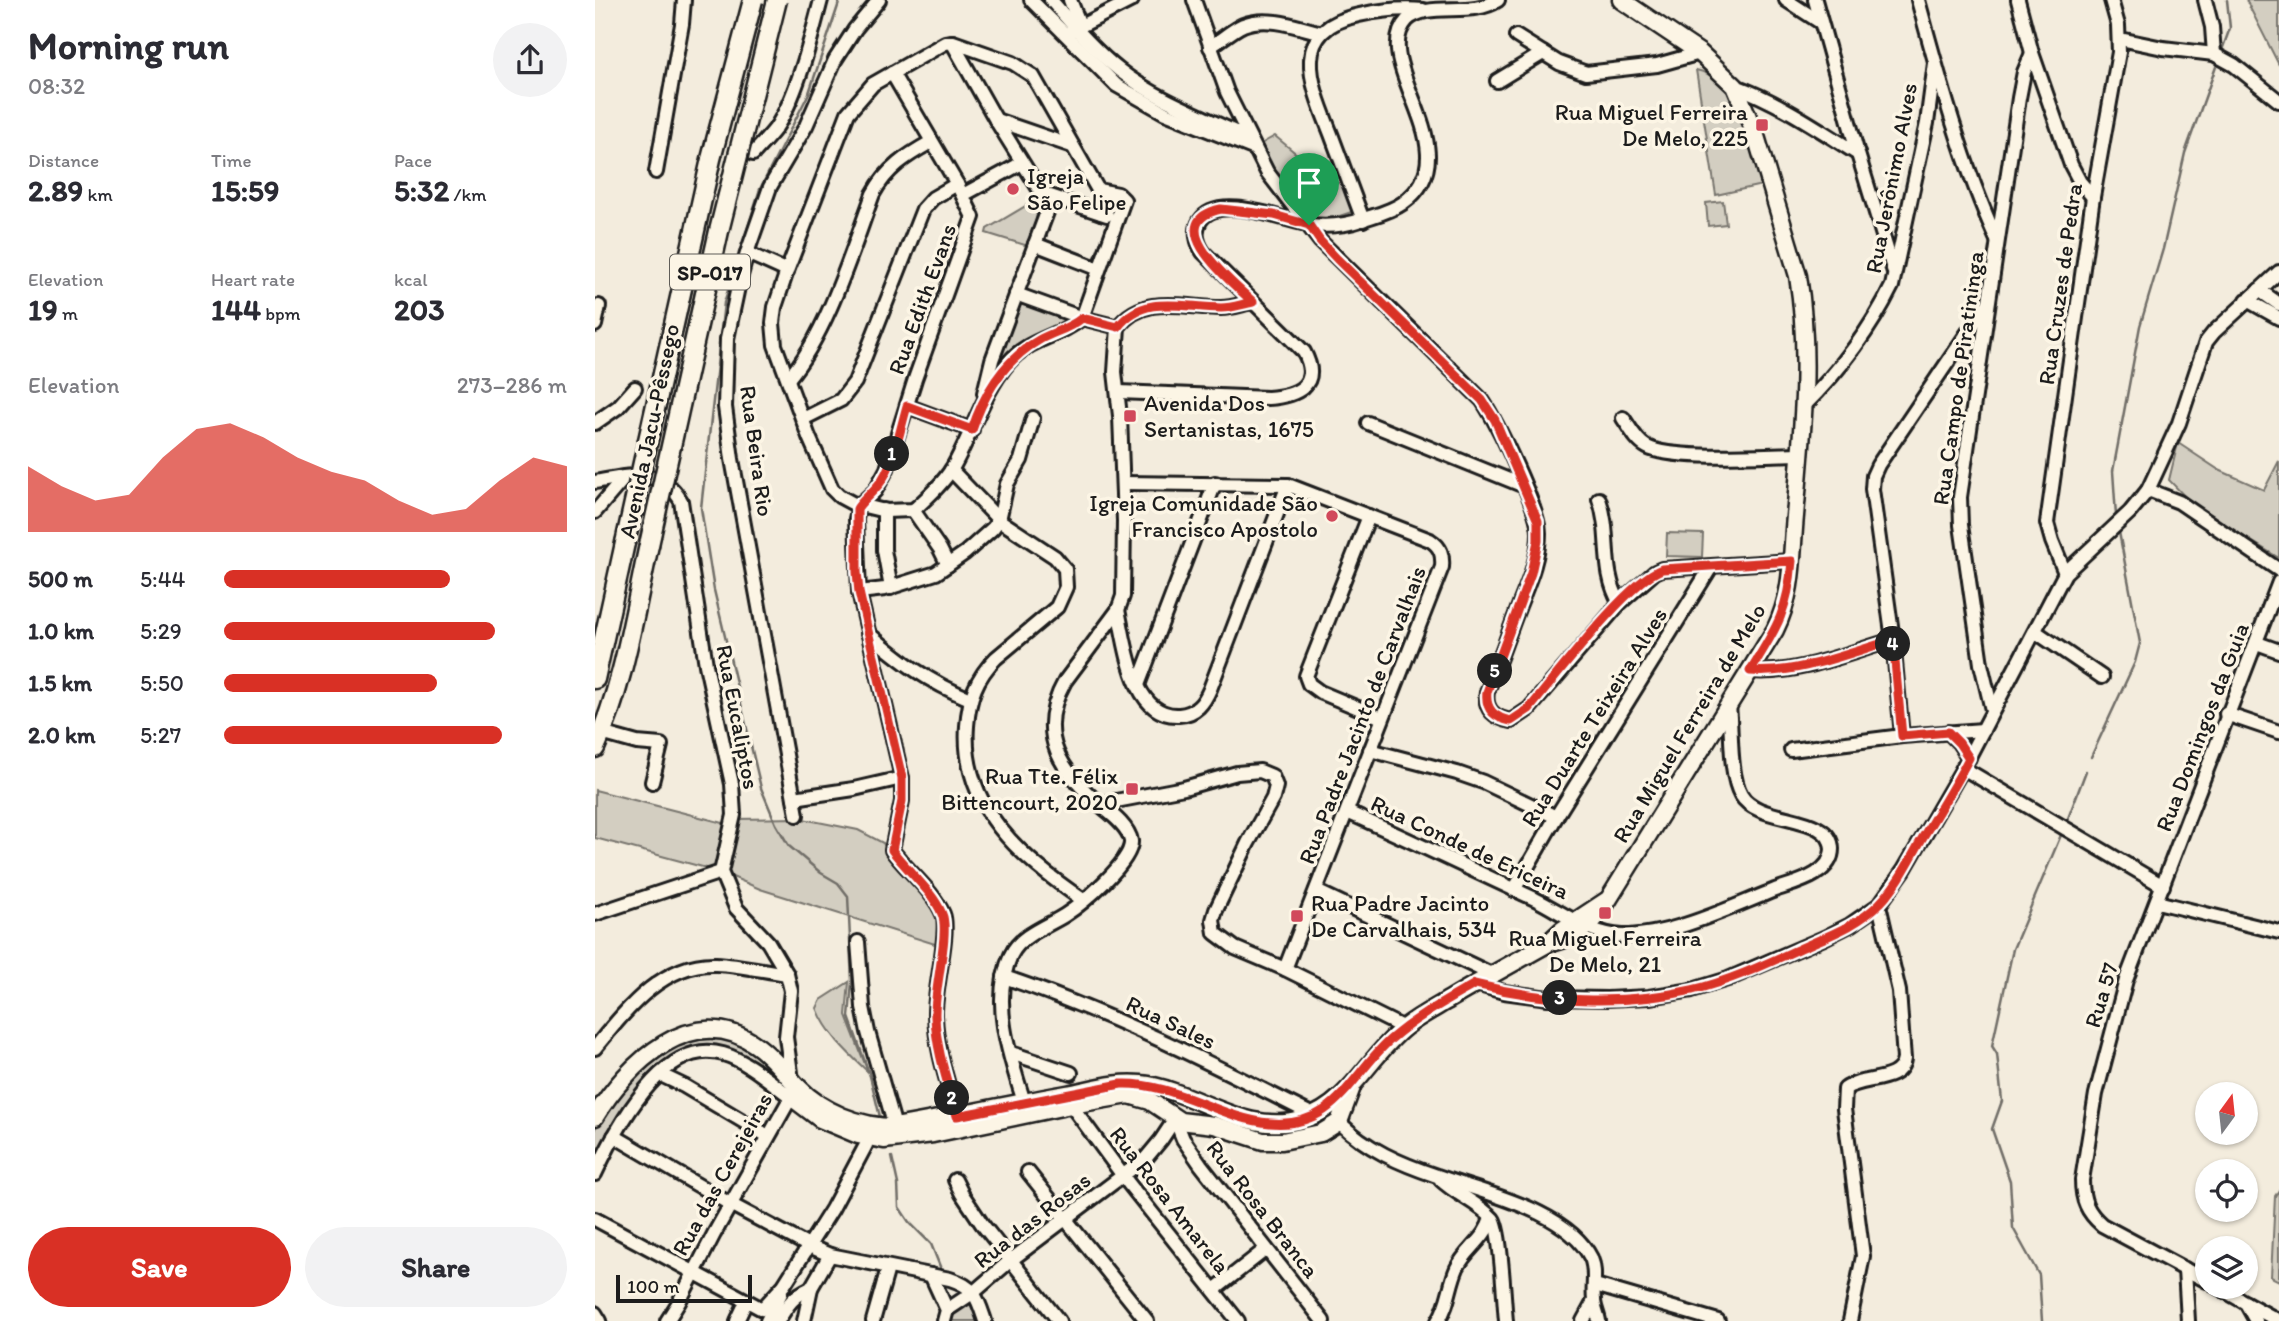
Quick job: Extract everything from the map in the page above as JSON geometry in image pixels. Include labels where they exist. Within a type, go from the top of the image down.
[{"type":"highway","name":"Avenida Jacu-Pêssego","points":[[595,679],[711,159],[753,0]]},
{"type":"highway","name":"Avenida Jacu-Pêssego","points":[[598,741],[620,674],[719,231],[777,0]]},
{"type":"main road","name":"Rua Miguel Ferreira de Melo","points":[[1353,1085],[1387,1042],[1404,1028],[1492,974],[1547,944],[1567,939],[1606,901],[1750,671],[1783,614],[1790,591],[1806,372],[1805,334],[1798,276],[1756,136],[1735,86],[1700,53],[1621,0]]},
{"type":"main road","points":[[595,1117],[613,1092],[645,1057],[681,1035],[702,1030],[720,1030],[746,1039],[762,1051],[820,1119],[902,1140],[1121,1084],[1139,1083],[1159,1087],[1250,1138],[1283,1141],[1321,1133],[1339,1122],[1353,1085]]},
{"type":"main road","points":[[869,1131],[957,1116],[1136,1096],[1150,1101],[1175,1119],[1189,1123],[1217,1118],[1270,1123],[1298,1121],[1315,1116],[1353,1085]]},
{"type":"street","points":[[656,172],[684,0]]},
{"type":"street","points":[[753,154],[775,129],[785,111],[811,39],[821,0]]},
{"type":"street","name":"Rua Beira Rio","points":[[797,815],[767,639],[732,459],[725,407],[727,339],[747,253],[770,187],[806,126],[835,60],[855,29],[879,0]]},
{"type":"street","points":[[1031,0],[1073,29],[1122,72],[1156,94],[1253,144]]},
{"type":"street","points":[[1051,0],[1073,29]]},
{"type":"street","points":[[1070,0],[1073,29]]},
{"type":"street","points":[[1073,29],[1132,0]]},
{"type":"street","points":[[1194,0],[1227,92],[1267,172],[1320,241],[1482,400],[1495,420],[1524,486],[1539,530],[1536,555],[1487,692],[1488,708],[1495,715],[1509,721],[1529,709],[1620,603],[1655,572],[1662,569],[1792,561]]},
{"type":"street","points":[[1363,220],[1310,77],[1312,48],[1321,33],[1351,16],[1397,8],[1463,10],[1480,8],[1498,0]]},
{"type":"street","points":[[1786,0],[1820,22]]},
{"type":"street","points":[[1815,0],[1895,274]]},
{"type":"street","name":"Rua Jerônimo Alves","points":[[1803,407],[1838,370],[1884,303],[1895,274],[1927,123],[1935,63],[1918,0]]},
{"type":"street","points":[[2018,0],[2032,53],[2071,165],[2080,182],[2093,197]]},
{"type":"street","name":"Rua Cruzes de Pedra","points":[[2065,573],[2047,523],[2093,197],[2120,39],[2111,0]]},
{"type":"street","points":[[2205,0],[2212,27],[2214,54]]},
{"type":"street","points":[[1119,392],[1268,398],[1287,396],[1306,385],[1310,371],[1307,358],[1202,251],[1196,233],[1200,220],[1213,211],[1232,209],[1274,215],[1309,225],[1338,225],[1363,220],[1405,202],[1423,178],[1428,151],[1426,135],[1397,47],[1402,27],[1408,19],[1423,10]]},
{"type":"street","points":[[1210,47],[1238,28],[1251,23],[1284,24],[1321,33]]},
{"type":"street","points":[[1516,36],[1570,68],[1586,73],[1657,65],[1700,53]]},
{"type":"street","points":[[2120,39],[2163,48],[2214,54],[2234,65],[2279,101]]},
{"type":"street","points":[[952,42],[1044,197],[1047,212],[992,360],[984,399],[972,430],[951,470],[913,510],[884,510],[859,505],[839,496],[830,485],[803,419],[775,345],[773,323],[775,307],[787,271],[848,113],[865,91],[930,50],[952,42],[1013,63],[1033,76],[1104,202],[1101,213]]},
{"type":"street","points":[[1497,81],[1543,53]]},
{"type":"street","name":"Rua Campo de Piratininga","points":[[1992,710],[1981,664],[1960,505],[1962,475],[2019,98],[2024,72],[2032,53]]},
{"type":"street","points":[[1935,63],[1949,113],[1997,240]]},
{"type":"street","name":"Rua Edith Evans","points":[[859,505],[870,497],[884,477],[973,214],[892,73]]},
{"type":"street","points":[[1735,86],[1758,94],[1858,154]]},
{"type":"street","points":[[996,120],[1072,146]]},
{"type":"street","points":[[788,379],[802,364],[822,326],[880,181],[902,158],[931,142]]},
{"type":"street","points":[[803,419],[829,408],[849,391],[863,367],[923,209],[933,198],[960,190],[1022,163]]},
{"type":"street","points":[[984,399],[1010,361],[1022,350],[1082,318],[1122,206],[1123,197],[1098,190]]},
{"type":"street","points":[[1041,193],[1117,219]]},
{"type":"street","points":[[1035,244],[1099,269]]},
{"type":"street","points":[[747,253],[787,271]]},
{"type":"street","points":[[1475,984],[1526,995],[1584,999],[1649,997],[1692,990],[1728,979],[1824,938],[1850,925],[1879,905],[1904,870],[1966,763],[2065,573],[2123,519],[2148,490],[2179,423],[2206,342],[2279,272]]},
{"type":"street","points":[[2259,290],[2279,304]]},
{"type":"street","points":[[1016,295],[1082,318],[1118,327]]},
{"type":"street","points":[[1902,736],[1893,640],[1872,489],[1873,476],[1989,300]]},
{"type":"street","points":[[2247,300],[2279,318]]},
{"type":"street","points":[[1026,1108],[1011,1053],[1002,1004],[1004,977],[1012,953],[1021,941],[1071,911],[1083,900],[1125,859],[1131,843],[1130,836],[1120,823],[1073,780],[1061,762],[1053,737],[1051,717],[1065,681],[1121,604],[1122,483],[1119,392],[1115,372],[1118,327],[1132,312],[1154,305],[1218,308],[1253,302]]},
{"type":"street","points":[[595,325],[602,306]]},
{"type":"street","points":[[1806,372],[1822,388]]},
{"type":"street","points":[[595,423],[618,407],[635,388]]},
{"type":"street","points":[[907,406],[972,430]]},
{"type":"street","points":[[859,592],[891,588],[917,580],[948,565],[982,539],[999,520],[1004,493],[1021,460],[1033,418]]},
{"type":"street","points":[[1623,418],[1638,439],[1654,450],[1699,455],[1801,454]]},
{"type":"street","points":[[1368,423],[1524,486]]},
{"type":"street","points":[[951,470],[999,520],[1065,569],[1064,596],[1051,614],[987,667],[976,684],[970,699],[968,763],[979,795],[1005,835],[1028,859],[1083,900]]},
{"type":"street","points":[[595,482],[625,477]]},
{"type":"street","points":[[595,512],[625,477]]},
{"type":"street","name":"Rua Eucaliptos","points":[[625,477],[656,477],[676,493],[682,508],[706,665],[732,784],[734,815],[721,872]]},
{"type":"street","name":"Rua Padre Jacinto de Carvalhais","points":[[1122,483],[1288,485],[1430,540],[1437,544],[1443,558],[1442,567],[1285,969]]},
{"type":"street","points":[[1137,687],[1215,483]]},
{"type":"street","points":[[1118,610],[1137,687],[1151,706],[1164,714],[1184,715],[1201,706],[1210,689],[1288,485]]},
{"type":"street","points":[[2148,490],[2179,502],[2279,570]]},
{"type":"street","points":[[1599,499],[1607,532],[1609,579],[1620,603]]},
{"type":"street","points":[[859,505],[856,519],[859,592],[902,778],[902,801],[892,850],[944,916],[945,931],[935,997],[935,1018],[938,1044],[957,1116]]},
{"type":"street","points":[[884,510],[884,550],[891,588]]},
{"type":"street","points":[[913,510],[948,565]]},
{"type":"street","points":[[1369,516],[1306,676],[1313,688],[1382,718]]},
{"type":"street","name":"Rua Duarte Teixeira Alves","points":[[1514,890],[1556,817],[1711,567]]},
{"type":"street","name":"Rua Domingos da Guia","points":[[2163,886],[2226,714],[2257,643],[2279,582]]},
{"type":"street","points":[[867,632],[913,670],[970,699]]},
{"type":"street","points":[[2036,632],[2102,677]]},
{"type":"street","points":[[1750,671],[1767,673],[1791,670],[1893,640]]},
{"type":"street","points":[[2257,643],[2279,651]]},
{"type":"street","name":"Rua Conde de Ericeira","points":[[1347,812],[1609,935],[1627,936],[1687,923],[1807,878],[1826,865],[1832,851],[1830,843],[1819,829],[1762,811],[1742,797],[1735,774],[1729,706]]},
{"type":"street","points":[[2226,714],[2279,732]]},
{"type":"street","points":[[1791,750],[1902,736],[1983,730]]},
{"type":"street","points":[[1948,732],[1959,743],[1966,763],[2163,886]]},
{"type":"street","points":[[598,741],[661,745],[652,782]]},
{"type":"street","points":[[1370,750],[1483,782],[1556,817]]},
{"type":"street","points":[[1100,804],[1184,788],[1237,773],[1260,771],[1272,776],[1276,786],[1273,798],[1227,886],[1216,910],[1213,927],[1221,939],[1235,948],[1285,969],[1404,1028]]},
{"type":"street","points":[[794,798],[902,778]]},
{"type":"street","points":[[595,914],[721,872],[736,908],[768,942],[787,974],[791,991],[786,1037],[794,1088]]},
{"type":"street","name":"Rua 57","points":[[2163,886],[2116,1011],[2096,1094],[2086,1148],[2082,1194],[2092,1216],[2102,1225],[2195,1274]]},
{"type":"street","points":[[1316,891],[1492,974]]},
{"type":"street","points":[[2157,902],[2279,932]]},
{"type":"street","points":[[1850,1321],[1863,1256],[1844,1093],[1845,1089],[1854,1083],[1898,1072],[1904,1059],[1899,991],[1879,905]]},
{"type":"street","points":[[858,942],[863,1007],[895,1127]]},
{"type":"street","points":[[595,1048],[642,997],[671,972],[715,964],[787,974]]},
{"type":"street","name":"Rua Sales","points":[[1004,977],[1099,1013],[1175,1046],[1315,1116]]},
{"type":"street","points":[[595,1174],[614,1136],[637,1100],[675,1062],[696,1053],[722,1054],[794,1088]]},
{"type":"street","points":[[1011,1053],[1071,1073]]},
{"type":"street","points":[[660,1075],[684,1086],[768,1136]]},
{"type":"street","name":"Rua das Cerejeiras","points":[[667,1321],[794,1088]]},
{"type":"street","name":"Rua Rosa Amarela","points":[[1071,1105],[1123,1176],[1238,1321]]},
{"type":"street","name":"Rua das Rosas","points":[[614,1136],[730,1204],[809,1246],[830,1255],[956,1281],[974,1292],[1011,1260],[1146,1158],[1175,1119]]},
{"type":"street","name":"Rua Rosa Branca","points":[[1175,1119],[1183,1139],[1323,1321]]},
{"type":"street","points":[[1339,1122],[1364,1144],[1439,1177],[1516,1203],[1559,1224],[1574,1236],[1592,1260],[1594,1301],[1599,1321]]},
{"type":"street","points":[[595,1219],[694,1272],[764,1315],[809,1246],[850,1175],[869,1131]]},
{"type":"street","points":[[1028,1172],[1147,1321]]},
{"type":"street","points":[[1439,1177],[1456,1193],[1491,1217],[1497,1225],[1506,1321]]},
{"type":"street","points":[[955,1180],[968,1204],[1059,1321]]},
{"type":"street","points":[[1438,1321],[1447,1303],[1457,1269],[1485,1233],[1491,1217]]},
{"type":"street","points":[[1214,1290],[1266,1249]]},
{"type":"street","points":[[804,1321],[811,1289],[830,1255]]},
{"type":"street","points":[[873,1321],[888,1268]]},
{"type":"street","points":[[2186,1269],[2188,1321]]},
{"type":"street","points":[[932,1276],[945,1315],[974,1292],[985,1321]]},
{"type":"street","points":[[1595,1285],[1718,1321]]},
{"type":"street","points":[[778,1321],[787,1303],[811,1289]]},
{"type":"street","points":[[2239,1299],[2279,1321]]},
{"type":"street","points":[[1584,1321],[1594,1301]]},
{"type":"street","points":[[737,1321],[746,1302]]},
{"type":"street","points":[[2246,1303],[2256,1321]]},
{"type":"street","points":[[595,1313],[600,1321]]},
{"type":"shaded area","points":[[2246,0],[2279,0],[2279,65]]},
{"type":"shaded area","points":[[1696,70],[1711,76],[1733,100],[1748,135],[1762,185],[1716,195]]},
{"type":"shaded area","points":[[1275,136],[1304,160],[1328,186],[1343,181],[1354,211],[1317,219],[1301,208],[1259,145]]},
{"type":"shaded area","points":[[1034,201],[1036,218],[1028,246],[986,233],[987,229]]},
{"type":"shaded area","points":[[1723,201],[1726,224],[1708,226],[1706,203]]},
{"type":"shaded area","points":[[1018,298],[1074,318],[1029,339],[992,376]]},
{"type":"shaded area","points":[[2178,443],[2219,470],[2264,490],[2279,461],[2279,558],[2193,505],[2169,480]]},
{"type":"shaded area","points":[[1667,533],[1703,534],[1702,557],[1666,556]]},
{"type":"shaded area","points":[[595,790],[731,825],[733,819],[798,818],[858,830],[883,843],[890,856],[936,905],[943,925],[938,945],[760,889],[721,872],[595,838]]},
{"type":"shaded area","points":[[849,982],[846,1015],[868,1072],[832,1035],[817,1008],[821,1000]]},
{"type":"shaded area","points":[[705,1036],[731,1041],[741,1046],[760,1059],[787,1085],[783,1088],[758,1070],[691,1049],[633,1100],[595,1167],[597,1114],[666,1047]]},
{"type":"shaded area","points":[[2279,1190],[2279,1281],[2271,1277],[2275,1196]]},
{"type":"shaded area","points":[[971,1299],[981,1321],[949,1321],[951,1314]]},
{"type":"waterway","points":[[840,0],[809,93],[760,189],[724,303],[701,508],[714,590],[761,788],[776,824],[789,846],[821,873],[838,883],[848,896],[852,982],[849,1017],[870,1076],[880,1117]]},
{"type":"waterway","points":[[2222,50],[2230,28],[2227,0]]},
{"type":"waterway","points":[[2116,516],[2113,471],[2140,326],[2163,249],[2185,153],[2217,64]]},
{"type":"waterway","points":[[2091,757],[2135,662],[2140,643],[2119,532]]},
{"type":"waterway","points":[[2067,821],[2086,771]]},
{"type":"waterway","points":[[2042,1321],[2039,1275],[2013,1228],[2010,1181],[1992,1129],[2002,1101],[1997,1054],[1992,1046],[2013,949],[2061,835]]},
{"type":"waterway","points":[[892,1157],[898,1184],[899,1207],[909,1222],[931,1244],[941,1269]]},
{"type":"place","name":"Rua Miguel Ferreira De Melo, 225","points":[[1762,125]]},
{"type":"place","name":"Igreja São Felipe","points":[[1013,189]]},
{"type":"place","name":"Avenida Dos Sertanistas, 1675","points":[[1130,416]]},
{"type":"place","name":"Igreja Comunidade São Francisco Apostolo","points":[[1332,516]]},
{"type":"place","name":"Rua Tte. Félix Bittencourt, 2020","points":[[1132,789]]},
{"type":"place","name":"Rua Miguel Ferreira De Melo, 21","points":[[1605,913]]},
{"type":"place","name":"Rua Padre Jacinto De Carvalhais, 534","points":[[1297,916]]},
{"type":"route","points":[[1221,209],[1232,209],[1274,215],[1309,225],[1337,259],[1482,400],[1495,420],[1537,518],[1538,541],[1531,573],[1486,696],[1488,708],[1495,715],[1511,721],[1529,709],[1620,603],[1655,572],[1662,569],[1792,561],[1790,591],[1783,614],[1750,671],[1767,673],[1791,670],[1893,640],[1902,736],[1948,732],[1969,758],[1904,870],[1879,905],[1850,925],[1824,938],[1728,979],[1692,990],[1649,997],[1607,999],[1548,998],[1504,992],[1475,984],[1414,1020],[1387,1042],[1353,1085],[1315,1116],[1287,1123],[1239,1118],[1159,1087],[1139,1083],[1060,1095],[957,1116],[938,1044],[935,1018],[937,976],[945,931],[944,916],[892,850],[902,801],[902,778],[859,592],[856,514],[859,505],[870,497],[884,477],[907,406],[972,430],[979,408],[1010,361],[1042,338],[1071,326],[1082,318],[1118,327],[1132,312],[1141,307],[1174,304],[1218,308],[1253,302],[1199,246],[1196,233],[1200,220],[1206,215],[1221,209]]}]
